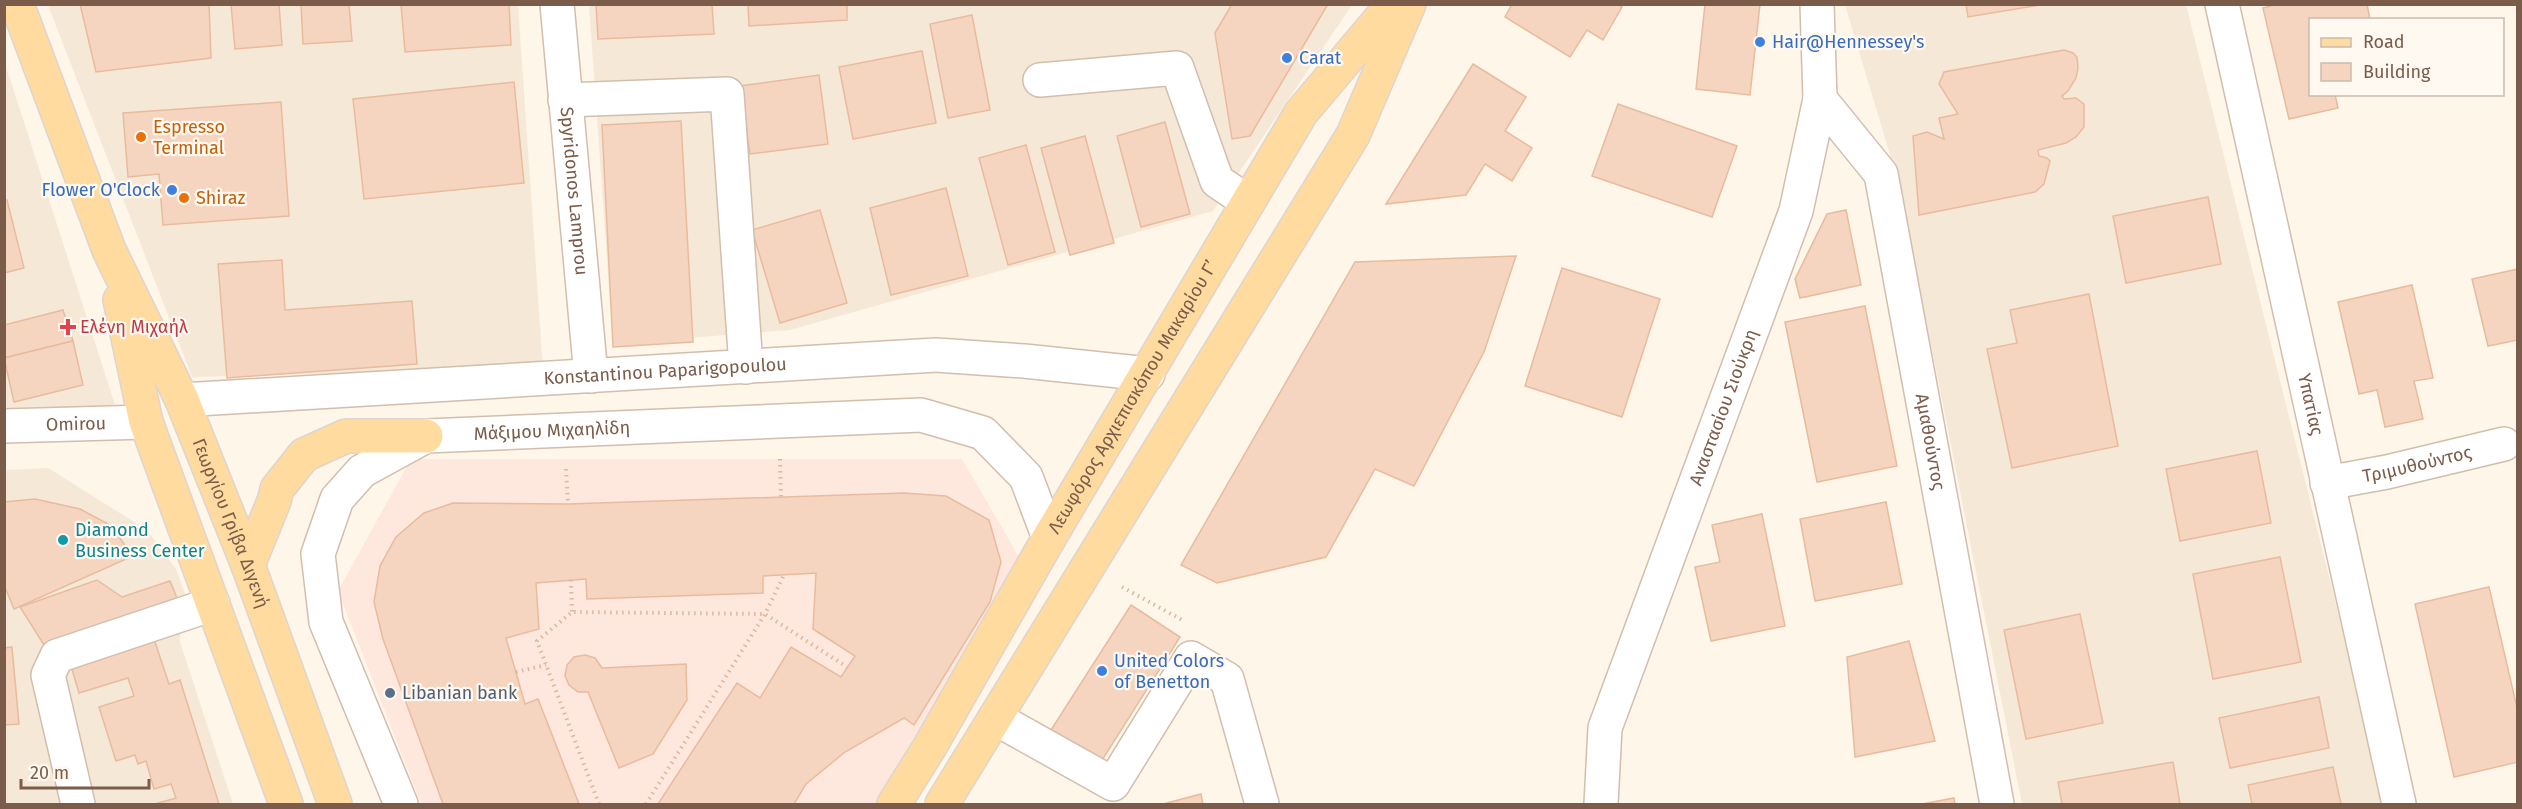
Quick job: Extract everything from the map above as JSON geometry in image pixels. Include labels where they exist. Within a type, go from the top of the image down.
[{"type":"main road","name":"Γεωργίου Γρίβα Διγενή","points":[[17,4],[109,250],[182,400],[248,565],[335,804]]},
{"type":"main road","name":"Λεωφόρος Αρχιεπισκόπου Μακαρίου Γ’","points":[[894,804],[1301,113],[1393,4]]},
{"type":"main road","points":[[942,804],[1353,135],[1409,4]]},
{"type":"main road","name":"Γεωργίου Γρίβα Διγενή","points":[[109,250],[146,422],[286,804]]},
{"type":"main road","points":[[248,565],[277,489],[304,455],[346,436],[426,436]]},
{"type":"street","name":"Spyridonos Lamprou","points":[[556,4],[591,376]]},
{"type":"street","name":"Αναστασίου Σιούκρη","points":[[1601,804],[1605,728],[1796,211],[1820,99],[1817,4]]},
{"type":"street","name":"Υπατίας","points":[[2222,4],[2398,804]]},
{"type":"street","points":[[1040,80],[1177,68],[1217,181],[1248,202]]},
{"type":"street","points":[[565,100],[727,94],[746,366]]},
{"type":"street","name":"Αμαθούντος","points":[[1820,99],[1881,174],[1997,804]]},
{"type":"street","name":"Konstantinou Paparigopoulou","points":[[182,400],[936,355],[1024,361],[1148,374]]},
{"type":"street","name":"Μάξιμου Μιχαηλίδη","points":[[401,804],[326,622],[318,554],[337,499],[362,471],[426,436],[921,415],[983,434],[1026,477],[1049,538]]},
{"type":"street","name":"Omirou","points":[[4,426],[146,422]]},
{"type":"street","name":"Τριμυθούντος","points":[[2327,483],[2387,472],[2504,444]]},
{"type":"street","points":[[78,804],[48,675],[57,656],[213,604]]},
{"type":"street","points":[[995,718],[1113,784],[1191,658],[1227,679],[1262,804]]},
{"type":"path","points":[[1087,568],[1197,628],[1191,658]]},
{"type":"path","points":[[646,804],[765,614],[784,575]]},
{"type":"path","points":[[571,580],[572,612]]},
{"type":"path","points":[[599,804],[537,641],[572,612],[765,614],[847,668]]},
{"type":"path","points":[[516,672],[546,665]]},
{"type":"shaded area","points":[[48,5],[518,5],[543,369],[192,377]]},
{"type":"shaded area","points":[[589,5],[1352,5],[1213,211],[790,330],[613,344]]},
{"type":"shaded area","points":[[1845,5],[2186,5],[2386,804],[2022,804],[1900,188]]},
{"type":"shaded area","points":[[5,63],[116,408],[5,410]]},
{"type":"shaded area","points":[[411,459],[962,459],[1022,562],[878,804],[421,804],[338,591]]},
{"type":"shaded area","points":[[48,468],[147,530],[176,569],[190,608],[179,639],[233,804],[5,804],[4,470]]},
{"type":"building","points":[[80,4],[209,4],[211,58],[96,72]]},
{"type":"building","points":[[231,4],[279,4],[282,45],[235,49]]},
{"type":"building","points":[[301,4],[349,4],[352,41],[303,44]]},
{"type":"building","points":[[401,4],[509,4],[511,45],[405,52]]},
{"type":"building","points":[[596,4],[712,4],[714,34],[598,39]]},
{"type":"building","points":[[748,4],[847,4],[847,20],[749,26]]},
{"type":"building","points":[[1232,4],[1328,4],[1250,136],[1232,139],[1215,33]]},
{"type":"building","points":[[1512,4],[1617,4],[1622,7],[1603,40],[1587,30],[1570,57],[1505,17]]},
{"type":"building","points":[[1705,4],[1760,4],[1750,95],[1696,89]]},
{"type":"building","points":[[1966,4],[2046,4],[1968,17]]},
{"type":"building","points":[[2278,4],[2367,4],[2370,18],[2309,18],[2309,96],[2335,96],[2338,108],[2289,119],[2263,8]]},
{"type":"building","points":[[972,15],[990,110],[948,118],[930,24]]},
{"type":"building","points":[[2064,50],[2077,57],[2078,68],[2076,78],[2062,96],[2064,99],[2076,98],[2084,104],[2084,127],[2076,137],[2066,143],[2038,150],[2039,156],[2050,161],[2044,184],[2035,192],[1919,215],[1913,136],[1927,132],[1944,139],[1939,118],[1958,114],[1939,84],[1944,72]]},
{"type":"building","points":[[922,51],[936,123],[853,139],[839,67]]},
{"type":"building","points":[[1473,64],[1526,97],[1505,131],[1532,148],[1512,181],[1485,164],[1466,195],[1386,204]]},
{"type":"building","points":[[819,75],[828,144],[750,154],[740,86]]},
{"type":"building","points":[[514,82],[524,183],[364,199],[353,99]]},
{"type":"building","points":[[281,102],[289,216],[163,225],[159,174],[128,177],[123,113]]},
{"type":"building","points":[[1618,104],[1737,146],[1712,217],[1592,176]]},
{"type":"building","points":[[681,121],[693,342],[613,347],[602,125]]},
{"type":"building","points":[[1165,122],[1190,214],[1141,227],[1117,136]]},
{"type":"building","points":[[1085,136],[1114,243],[1070,255],[1041,148]]},
{"type":"building","points":[[1026,145],[1055,252],[1008,265],[979,158]]},
{"type":"building","points":[[946,188],[968,276],[891,295],[870,208]]},
{"type":"building","points":[[2208,197],[2221,264],[2126,283],[2113,216]]},
{"type":"building","points":[[4,200],[7,200],[24,268],[4,273]]},
{"type":"building","points":[[820,210],[847,303],[780,323],[752,230]]},
{"type":"building","points":[[1846,210],[1861,285],[1800,298],[1795,279],[1827,214]]},
{"type":"building","points":[[1516,256],[1484,352],[1414,486],[1375,469],[1326,557],[1217,583],[1181,565],[1355,262]]},
{"type":"building","points":[[282,260],[285,310],[412,301],[417,364],[227,378],[218,264]]},
{"type":"building","points":[[1562,268],[1660,299],[1622,417],[1525,386]]},
{"type":"building","points":[[2518,269],[2518,340],[2488,346],[2472,279]]},
{"type":"building","points":[[2412,285],[2433,378],[2414,381],[2423,419],[2385,427],[2377,390],[2359,394],[2338,302]]},
{"type":"building","points":[[2089,294],[2118,446],[2012,468],[1987,349],[2017,343],[2010,310]]},
{"type":"building","points":[[1865,306],[1897,466],[1817,482],[1785,322]]},
{"type":"building","points":[[63,310],[73,341],[4,358],[4,325]]},
{"type":"building","points":[[73,341],[83,385],[14,402],[4,358]]},
{"type":"building","points":[[2257,451],[2271,523],[2180,541],[2166,469]]},
{"type":"building","points":[[904,493],[946,496],[989,520],[1001,562],[990,602],[914,725],[904,718],[845,752],[806,784],[794,804],[658,804],[737,683],[760,698],[791,647],[841,677],[855,656],[813,629],[816,573],[763,576],[763,593],[587,599],[586,579],[536,583],[539,629],[506,638],[525,704],[538,699],[579,804],[443,804],[383,639],[374,602],[380,566],[396,537],[424,513],[453,503],[568,504]]},
{"type":"building","name":"Diamond Business Center","points":[[35,499],[80,509],[110,525],[133,556],[14,609],[4,585],[4,502]]},
{"type":"building","points":[[1886,502],[1902,584],[1815,601],[1800,519]]},
{"type":"building","points":[[1762,514],[1785,626],[1711,641],[1695,567],[1720,562],[1712,525]]},
{"type":"building","points":[[2280,557],[2301,662],[2213,679],[2193,574]]},
{"type":"building","points":[[97,580],[122,597],[170,581],[177,598],[44,645],[20,607]]},
{"type":"building","points":[[2489,587],[2518,712],[2518,762],[2454,777],[2415,604]]},
{"type":"building","points":[[1131,605],[1180,637],[1099,765],[1049,733]]},
{"type":"building","points":[[2080,614],[2103,723],[2026,739],[2004,630]]},
{"type":"building","points":[[152,633],[169,684],[180,680],[219,804],[155,804],[176,798],[171,784],[154,789],[146,761],[138,764],[135,755],[116,761],[99,707],[134,696],[128,678],[79,693],[69,659]]},
{"type":"building","points":[[1909,641],[1935,741],[1855,757],[1847,657]]},
{"type":"building","points":[[12,647],[19,724],[4,725],[4,648]]},
{"type":"building","points":[[585,655],[595,658],[602,668],[686,664],[687,700],[653,754],[619,768],[588,692],[578,692],[569,685],[565,676],[567,665],[574,657]]},
{"type":"building","points":[[2319,697],[2329,748],[2230,768],[2219,718]]},
{"type":"building","points":[[2173,762],[2180,804],[2062,804],[2058,782]]},
{"type":"building","points":[[2333,767],[2341,804],[2252,804],[2248,785]]},
{"type":"building","points":[[1201,794],[1203,804],[1163,804]]},
{"type":"building","points":[[1954,798],[1955,804],[1922,804]]},
{"type":"place","name":"Hair@Hennessey's","points":[[1760,42]]},
{"type":"place","name":"Carat","points":[[1287,58]]},
{"type":"place","name":"Espresso Terminal","points":[[141,137]]},
{"type":"place","name":"Flower O'Clock","points":[[172,190]]},
{"type":"place","name":"Shiraz","points":[[184,198]]},
{"type":"place","name":"Ελένη Μιχαήλ","points":[[68,327]]},
{"type":"place","name":"Diamond Business Center","points":[[63,540]]},
{"type":"place","name":"United Colors of Benetton","points":[[1102,671]]},
{"type":"place","name":"Libanian bank","points":[[390,693]]}]
